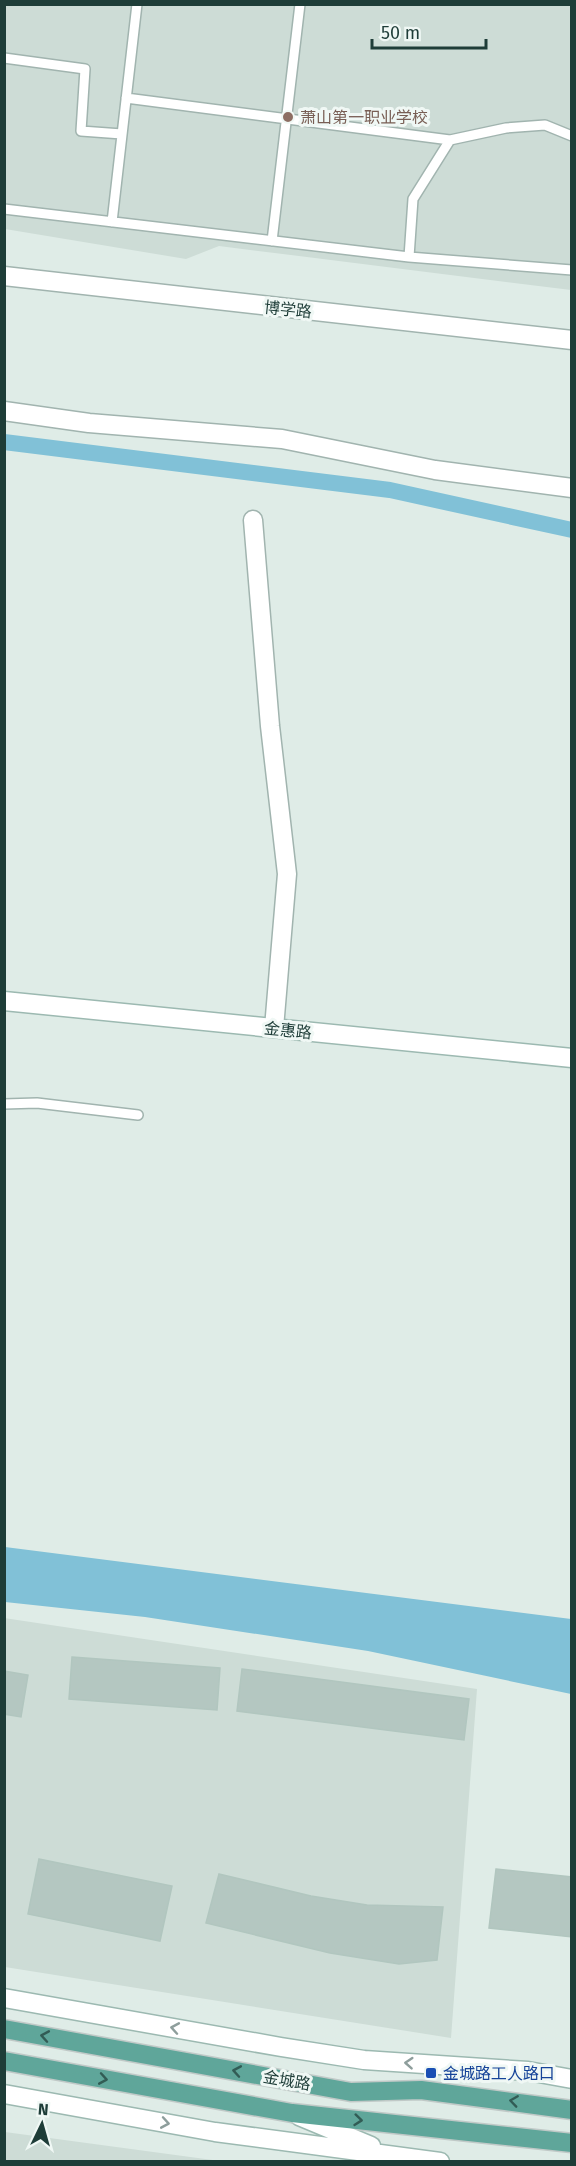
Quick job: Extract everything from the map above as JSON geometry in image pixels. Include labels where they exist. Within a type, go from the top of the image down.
[{"type":"main road","name":"博学路","points":[[4,276],[572,340]]},
{"type":"main road","points":[[4,411],[89,423],[282,439],[435,470],[572,488]]},
{"type":"main road","points":[[253,520],[270,726],[287,874],[274,1028]]},
{"type":"main road","name":"金惠路","points":[[4,1001],[572,1058]]},
{"type":"main road","name":"金城路","points":[[4,1998],[364,2060],[528,2071],[572,2079]]},
{"type":"main road","name":"金城路","points":[[4,2029],[351,2092],[421,2090],[572,2110]]},
{"type":"main road","name":"金城路","points":[[4,2061],[292,2113],[572,2143]]},
{"type":"main road","points":[[4,2094],[216,2132],[440,2162]]},
{"type":"main road","points":[[292,2113],[395,2156]]},
{"type":"lane","points":[[112,222],[137,4]]},
{"type":"lane","points":[[272,241],[300,4]]},
{"type":"lane","points":[[4,58],[85,69],[81,131],[122,134]]},
{"type":"lane","points":[[126,98],[450,140],[506,128],[544,125],[572,136]]},
{"type":"lane","points":[[409,257],[413,199],[450,140]]},
{"type":"lane","points":[[4,209],[409,257],[572,270]]},
{"type":"lane","points":[[4,1104],[37,1103],[138,1115]]},
{"type":"shaded area","name":"萧山第一职业学校","points":[[4,5],[571,5],[571,290],[219,246],[186,259],[5,229]]},
{"type":"shaded area","points":[[4,1618],[477,1689],[451,2038],[5,1967]]},
{"type":"shaded area","points":[[5,2132],[220,2161],[5,2161]]},
{"type":"water","points":[[5,1547],[571,1619],[571,1694],[368,1651],[145,1617],[5,1602]]},
{"type":"building","points":[[72,1657],[220,1668],[217,1710],[69,1699]]},
{"type":"building","points":[[242,1669],[469,1699],[464,1740],[237,1711]]},
{"type":"building","points":[[4,1671],[28,1675],[21,1717],[4,1714]]},
{"type":"building","points":[[39,1859],[172,1886],[160,1941],[28,1914]]},
{"type":"building","points":[[496,1869],[572,1877],[572,1937],[489,1928]]},
{"type":"building","points":[[219,1874],[311,1896],[367,1905],[443,1907],[437,1960],[399,1964],[330,1953],[206,1923]]},
{"type":"waterway","points":[[4,442],[390,490],[572,530]]},
{"type":"place","name":"萧山第一职业学校","points":[[288,117]]},
{"type":"place","name":"金城路工人路口","points":[[431,2073]]}]
